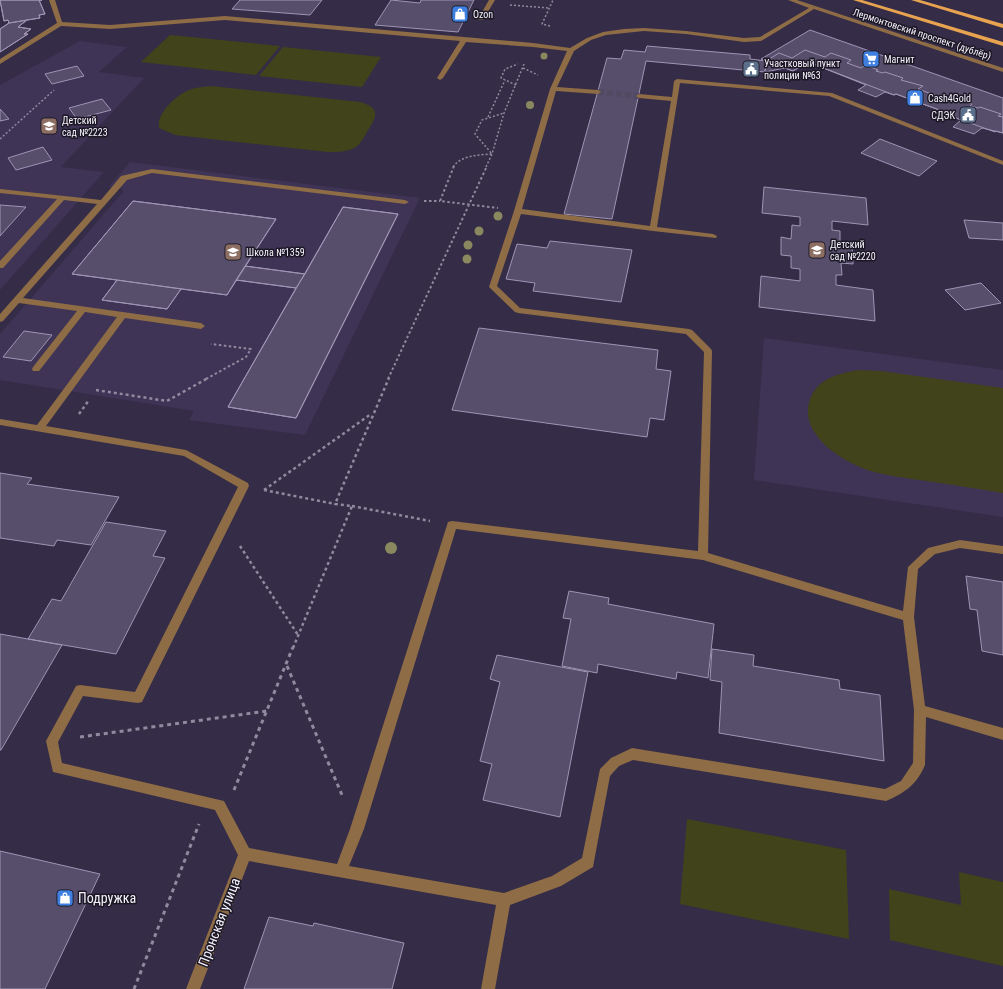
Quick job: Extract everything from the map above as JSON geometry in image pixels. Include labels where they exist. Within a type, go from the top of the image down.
[{"type":"main road","points":[[856,0],[1003,44]]},
{"type":"main road","points":[[914,0],[1003,25]]},
{"type":"street","points":[[52,0],[60,24]]},
{"type":"street","points":[[481,19],[492,0]]},
{"type":"street","name":"Лермонтовский проспект (дублёр)","points":[[791,0],[1003,70]]},
{"type":"street","points":[[703,556],[708,351],[690,332],[518,310],[492,287],[518,211],[553,88],[571,50],[590,38],[611,32],[642,30],[744,40],[760,39],[814,7]]},
{"type":"street","points":[[0,62],[60,24],[86,27],[110,27],[225,18],[533,45],[571,50]]},
{"type":"street","points":[[440,78],[464,40]]},
{"type":"street","points":[[653,229],[677,81],[830,94],[1003,162]]},
{"type":"street","points":[[553,88],[598,92]]},
{"type":"street","points":[[639,96],[675,99]]},
{"type":"street","points":[[0,319],[124,178],[152,171],[405,202]]},
{"type":"street","points":[[0,191],[103,202]]},
{"type":"street","points":[[0,266],[62,198]]},
{"type":"street","points":[[518,211],[712,236]]},
{"type":"street","points":[[17,300],[201,326]]},
{"type":"street","points":[[36,369],[83,309]]},
{"type":"street","points":[[40,428],[123,315]]},
{"type":"street","points":[[0,422],[186,453],[244,486],[138,698],[80,690],[52,741],[57,768],[219,805],[245,854],[504,900],[556,881],[588,862],[604,773],[614,762],[632,754],[886,795],[904,785],[919,765],[920,710],[908,617],[913,567],[932,551],[960,544],[1003,550]]},
{"type":"street","points":[[341,870],[357,829],[452,525],[703,556],[908,617]]},
{"type":"street","points":[[920,710],[1003,734]]},
{"type":"street","name":"Пронская улица","points":[[192,989],[245,854]]},
{"type":"street","points":[[488,989],[504,900]]},
{"type":"path","points":[[533,45],[535,40],[545,39],[552,36],[555,30],[550,26],[542,24],[553,0]]},
{"type":"path","points":[[510,4],[549,8]]},
{"type":"path","points":[[335,504],[372,414],[492,154],[504,114],[516,85],[524,63],[505,69],[501,78],[516,85]]},
{"type":"path","points":[[488,117],[505,80]]},
{"type":"path","points":[[0,139],[54,90]]},
{"type":"path","points":[[492,154],[475,134],[482,120],[488,117],[504,114]]},
{"type":"path","points":[[492,154],[469,155],[460,159],[454,166],[440,201],[518,211]]},
{"type":"path","points":[[96,390],[167,401],[246,357],[251,349]]},
{"type":"path","points":[[264,490],[372,414]]},
{"type":"path","points":[[244,486],[452,525]]},
{"type":"path","points":[[134,989],[199,823],[236,789],[352,506]]},
{"type":"path","points":[[225,524],[299,635]]},
{"type":"path","points":[[286,665],[357,829]]},
{"type":"path","points":[[52,741],[268,711]]},
{"type":"shaded area","name":"Детский сад №2223","points":[[80,41],[127,47],[99,72],[144,78],[61,167],[104,172],[0,290],[0,85]]},
{"type":"shaded area","name":"Школа №1359","points":[[130,162],[420,198],[305,435],[189,420],[194,411],[0,380],[0,334],[123,192],[122,189],[109,187]]},
{"type":"shaded area","points":[[764,338],[1003,370],[1003,517],[754,480]]},
{"type":"green space","points":[[170,35],[280,46],[256,75],[141,62]]},
{"type":"green space","points":[[283,47],[381,57],[362,87],[259,76]]},
{"type":"green space","points":[[211,86],[360,102],[367,104],[374,110],[375,117],[364,138],[356,147],[346,151],[335,152],[175,135],[159,128],[159,122],[164,110],[175,99],[186,91],[199,87]]},
{"type":"green space","points":[[858,370],[881,371],[1003,388],[1003,493],[897,477],[876,472],[852,464],[832,451],[823,443],[810,424],[808,414],[809,403],[816,388],[822,383],[842,373]]},
{"type":"green space","points":[[687,819],[846,850],[849,939],[680,904]]},
{"type":"green space","points":[[959,872],[1003,882],[1003,966],[890,940],[889,889],[961,905]]},
{"type":"building","points":[[0,0],[39,0],[45,14],[39,15],[40,18],[27,20],[18,27],[31,29],[24,34],[28,34],[0,52],[0,29],[9,23],[8,20],[4,21]]},
{"type":"building","points":[[0,0],[39,0],[45,14],[39,15],[40,18],[9,23],[8,20],[4,21]]},
{"type":"building","points":[[240,0],[322,0],[310,15],[232,9]]},
{"type":"building","points":[[391,0],[420,3],[421,0],[474,0],[458,32],[375,25]]},
{"type":"building","points":[[27,20],[18,27],[31,29],[24,34],[28,34],[0,52],[0,29],[9,23]]},
{"type":"building","points":[[810,30],[1003,98],[1003,133],[982,128],[974,134],[953,127],[961,120],[948,115],[950,114],[896,94],[894,95],[885,92],[876,97],[858,90],[866,85],[808,62],[793,71],[761,59]]},
{"type":"building","points":[[647,46],[750,55],[750,59],[766,61],[765,72],[646,61],[612,219],[564,214],[607,58],[621,59],[624,50],[645,52]]},
{"type":"building","points":[[805,50],[825,57],[831,53],[851,60],[847,63],[861,68],[866,65],[878,70],[876,71],[883,73],[885,72],[903,78],[901,80],[923,86],[918,89],[954,102],[958,99],[972,104],[970,106],[980,107],[1001,114],[998,116],[1003,117],[1003,133],[995,132],[948,115],[950,114],[896,94],[894,95],[808,62],[793,71],[766,61],[779,53],[792,58]]},
{"type":"building","points":[[766,61],[785,68],[765,72]]},
{"type":"building","points":[[77,66],[84,76],[52,84],[45,74]]},
{"type":"building","points":[[102,99],[111,110],[77,119],[69,108]]},
{"type":"building","points":[[0,109],[9,119],[0,121]]},
{"type":"building","points":[[880,139],[937,161],[919,176],[861,153]]},
{"type":"building","points":[[43,147],[52,160],[16,170],[8,158]]},
{"type":"building","name":"Детский сад №2220","points":[[764,187],[866,198],[868,225],[832,221],[832,230],[840,231],[840,244],[852,245],[853,264],[841,263],[842,275],[836,275],[836,285],[873,290],[875,321],[759,307],[761,276],[800,281],[800,269],[791,268],[791,256],[781,255],[781,237],[791,239],[792,225],[800,226],[800,217],[762,213]]},
{"type":"building","points":[[133,201],[276,219],[227,295],[72,274]]},
{"type":"building","name":"Школа №1359","points":[[133,201],[276,219],[245,266],[305,274],[343,207],[398,214],[296,418],[228,407],[296,288],[236,280],[227,295],[181,289],[167,309],[102,300],[117,280],[72,274]]},
{"type":"building","points":[[0,205],[26,207],[0,236]]},
{"type":"building","points":[[343,207],[398,214],[296,418],[228,407]]},
{"type":"building","points":[[964,220],[1003,223],[1003,240],[969,238]]},
{"type":"building","points":[[550,241],[632,250],[621,302],[533,291],[535,283],[506,279],[517,244],[547,248]]},
{"type":"building","points":[[245,266],[305,274],[296,288],[236,280]]},
{"type":"building","points":[[117,280],[181,289],[167,309],[102,300]]},
{"type":"building","points":[[981,283],[1001,303],[965,310],[945,290]]},
{"type":"building","points":[[479,328],[658,350],[656,369],[671,371],[664,420],[650,418],[647,437],[452,410]]},
{"type":"building","points":[[24,331],[52,335],[31,361],[3,357]]},
{"type":"building","points":[[0,473],[32,478],[27,484],[119,497],[91,545],[57,540],[54,546],[0,538]]},
{"type":"building","points":[[106,522],[166,531],[153,556],[165,558],[116,654],[28,639],[52,599],[61,601]]},
{"type":"building","points":[[966,576],[1003,582],[1003,655],[982,651],[977,610],[970,609]]},
{"type":"building","points":[[569,591],[609,598],[608,604],[714,624],[708,678],[677,672],[676,679],[598,664],[597,673],[562,666],[571,619],[563,618]]},
{"type":"building","points":[[0,634],[62,645],[1,750],[0,750]]},
{"type":"building","points":[[712,649],[754,655],[753,666],[839,680],[840,689],[880,695],[884,761],[719,733],[722,682],[710,680]]},
{"type":"building","points":[[497,655],[588,672],[560,817],[483,800],[492,764],[480,761],[500,682],[490,679]]},
{"type":"building","points":[[0,851],[100,874],[45,989],[0,989]]},
{"type":"building","points":[[269,917],[313,926],[314,923],[404,943],[392,989],[244,989]]},
{"type":"tunnel","points":[[598,92],[639,96]]},
{"type":"place","name":"Ozon","points":[[460,14]]},
{"type":"place","name":"Магнит","points":[[871,59]]},
{"type":"place","name":"Участковый пункт полиции №63","points":[[751,69]]},
{"type":"place","name":"Cash4Gold","points":[[915,98]]},
{"type":"place","name":"СДЭК","points":[[968,115]]},
{"type":"place","name":"Детский сад №2223","points":[[49,126]]},
{"type":"place","name":"Детский сад №2220","points":[[817,250]]},
{"type":"place","name":"Школа №1359","points":[[233,252]]},
{"type":"place","name":"Подружка","points":[[65,898]]}]
